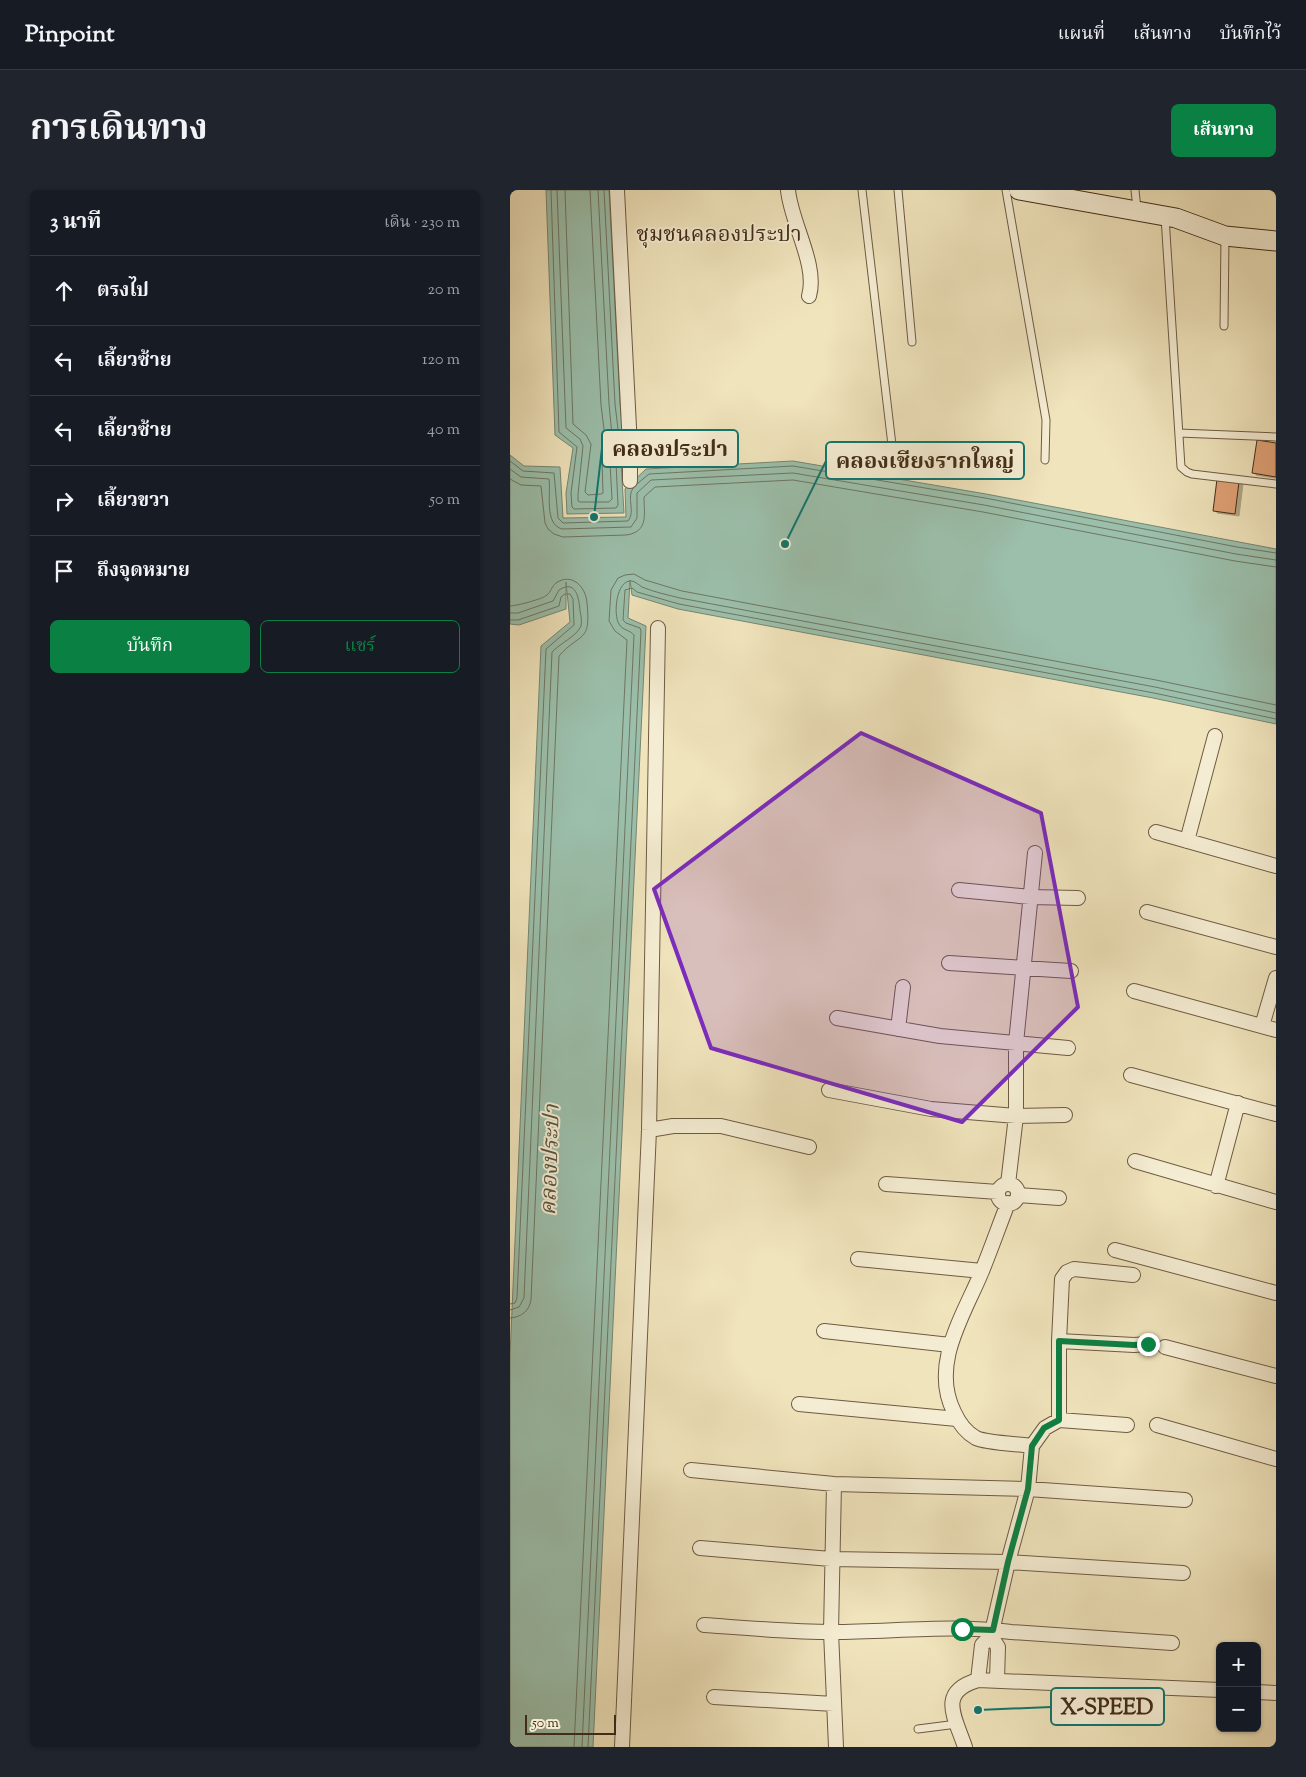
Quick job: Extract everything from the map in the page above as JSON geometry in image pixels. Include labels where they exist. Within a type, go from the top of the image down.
[{"type":"street","points":[[617,190],[630,480]]},
{"type":"street","points":[[788,190],[791,208],[811,275],[809,296]]},
{"type":"street","points":[[1019,190],[1176,218],[1225,236],[1276,241]]},
{"type":"street","points":[[622,1747],[649,1130],[658,628]]},
{"type":"street","points":[[1187,841],[1215,736]]},
{"type":"street","points":[[1156,832],[1276,866]]},
{"type":"street","points":[[1035,853],[1016,1044],[1016,1116],[1002,1201],[1059,1198]]},
{"type":"street","points":[[959,890],[1030,897],[1078,898]]},
{"type":"street","points":[[1146,912],[1276,947]]},
{"type":"street","points":[[949,963],[1071,971]]},
{"type":"street","points":[[1262,1026],[1276,978]]},
{"type":"street","points":[[898,1029],[903,987]]},
{"type":"street","points":[[1134,991],[1276,1030]]},
{"type":"street","points":[[837,1018],[940,1036],[1068,1048]]},
{"type":"street","points":[[1131,1075],[1276,1114]]},
{"type":"street","points":[[829,1090],[931,1109],[1016,1116],[1065,1115]]},
{"type":"street","points":[[1216,1186],[1238,1103]]},
{"type":"street","points":[[649,1130],[673,1126],[721,1126],[809,1147]]},
{"type":"street","points":[[1134,1161],[1276,1202]]},
{"type":"street","points":[[886,1184],[1003,1188]]},
{"type":"street","points":[[1013,1199],[950,1345],[945,1373],[949,1403],[966,1431],[978,1439],[1032,1446]]},
{"type":"street","points":[[1114,1250],[1276,1293]]},
{"type":"street","points":[[858,1259],[982,1271]]},
{"type":"street","points":[[1059,1420],[1059,1341],[1062,1279],[1067,1272],[1074,1269],[1133,1275]]},
{"type":"street","points":[[824,1331],[950,1345]]},
{"type":"street","points":[[1059,1341],[1148,1344]]},
{"type":"street","points":[[1165,1347],[1276,1376]]},
{"type":"street","points":[[799,1404],[957,1419]]},
{"type":"street","points":[[978,1680],[982,1645],[992,1633],[1008,1562],[1028,1489],[1032,1446],[1044,1428],[1059,1420],[1127,1425]]},
{"type":"street","points":[[1157,1425],[1276,1460]]},
{"type":"street","points":[[691,1470],[834,1484],[1028,1489],[1185,1500]]},
{"type":"street","points":[[834,1484],[831,1632],[836,1747]]},
{"type":"street","points":[[700,1548],[832,1559],[1008,1562],[1182,1573]]},
{"type":"street","points":[[704,1625],[831,1632],[962,1629],[992,1633],[1012,1632],[1172,1643]]},
{"type":"street","points":[[992,1633],[998,1648],[997,1680]]},
{"type":"street","points":[[965,1747],[951,1705],[956,1692],[965,1684],[978,1680],[1216,1690]]},
{"type":"street","points":[[1261,1692],[1276,1693]]},
{"type":"street","points":[[714,1697],[834,1704]]},
{"type":"lane","points":[[862,190],[894,462]]},
{"type":"lane","points":[[898,190],[912,342]]},
{"type":"lane","points":[[1006,190],[1046,420],[1045,460]]},
{"type":"lane","points":[[1135,190],[1137,212]]},
{"type":"lane","points":[[1165,216],[1181,467],[1186,472],[1276,484]]},
{"type":"lane","points":[[1224,326],[1225,236]]},
{"type":"lane","points":[[1178,433],[1276,437]]},
{"type":"lane","points":[[918,1729],[958,1724]]},
{"type":"highlighted area","points":[[861,733],[1041,813],[1078,1007],[962,1122],[711,1048],[654,889]]},
{"type":"water","points":[[546,190],[609,190],[620,404],[625,447],[621,462],[624,513],[567,514],[566,493],[573,448],[555,435]]},
{"type":"water","points":[[510,455],[524,466],[560,467],[563,518],[626,517],[625,489],[646,469],[793,461],[986,494],[1276,549],[1276,724],[1153,698],[678,609],[632,595],[630,580],[628,618],[646,626],[593,1747],[510,1747],[510,1356],[541,646],[570,622],[566,582],[566,609],[519,625],[510,624]]},
{"type":"building","points":[[1257,440],[1276,443],[1276,477],[1252,473]]},
{"type":"building","points":[[1217,479],[1239,482],[1235,514],[1213,511]]},
{"type":"place","name":"คลองประปา","points":[[594,517]]},
{"type":"place","name":"คลองเชียงรากใหญ่","points":[[785,544]]},
{"type":"place","name":"X-SPEED","points":[[978,1710]]},
{"type":"district","name":"ชุมชนคลองประปา","points":[[719,236]]},
{"type":"route","points":[[962,1629],[993,1630],[1008,1562],[1028,1489],[1032,1446],[1044,1428],[1059,1420],[1059,1341],[1103,1344],[1148,1344]]}]
